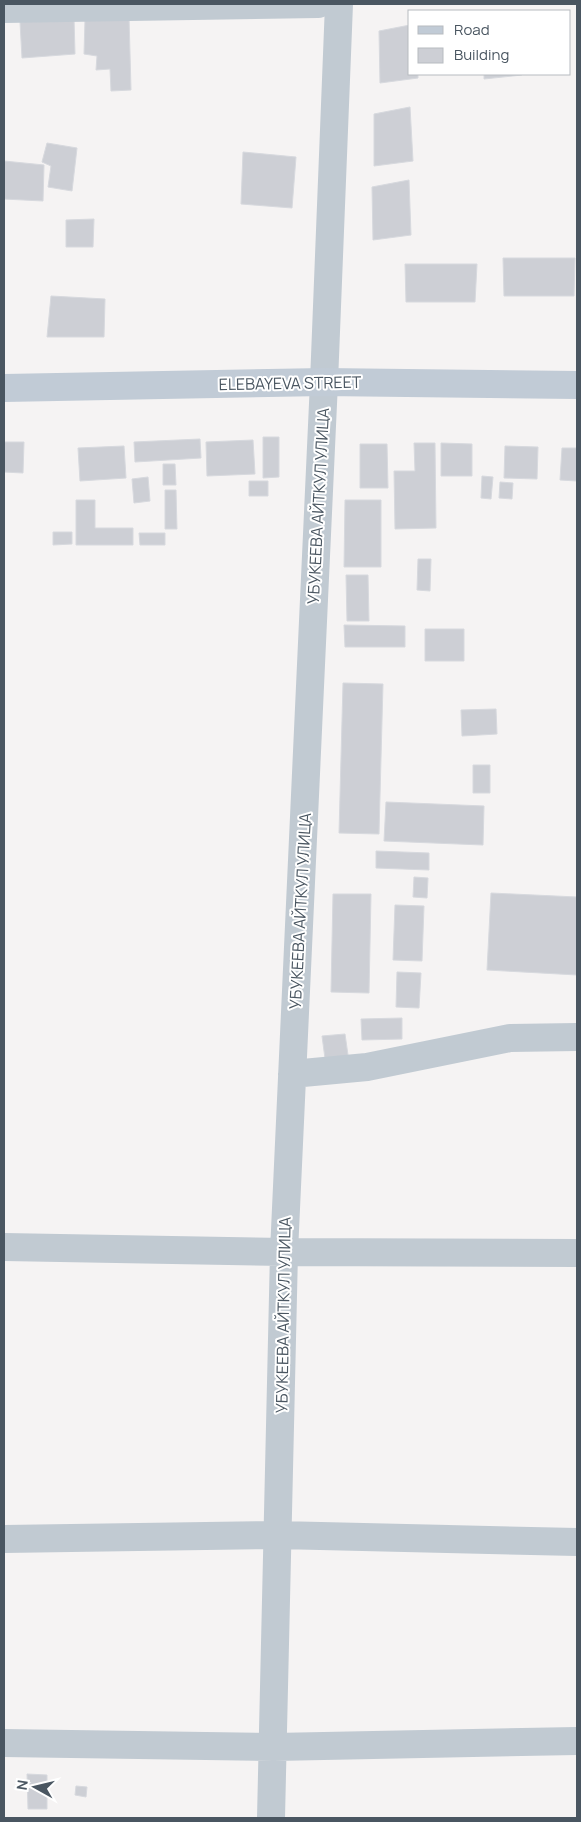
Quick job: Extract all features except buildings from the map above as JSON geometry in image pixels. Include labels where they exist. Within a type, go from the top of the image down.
[{"type":"street","points":[[4,9],[318,4]]},
{"type":"street","name":"УБУКЕЕВА АЙТКУЛ УЛИЦА","points":[[272,1818],[284,1252],[324,382],[339,4]]},
{"type":"street","name":"ELEBAYEVA STREET","points":[[4,388],[324,382],[577,384]]},
{"type":"street","points":[[292,1074],[366,1067],[510,1038],[577,1037]]},
{"type":"street","points":[[4,1247],[284,1252],[577,1253]]},
{"type":"street","points":[[4,1539],[278,1535],[577,1542]]},
{"type":"street","points":[[4,1743],[274,1747],[577,1741]]}]
